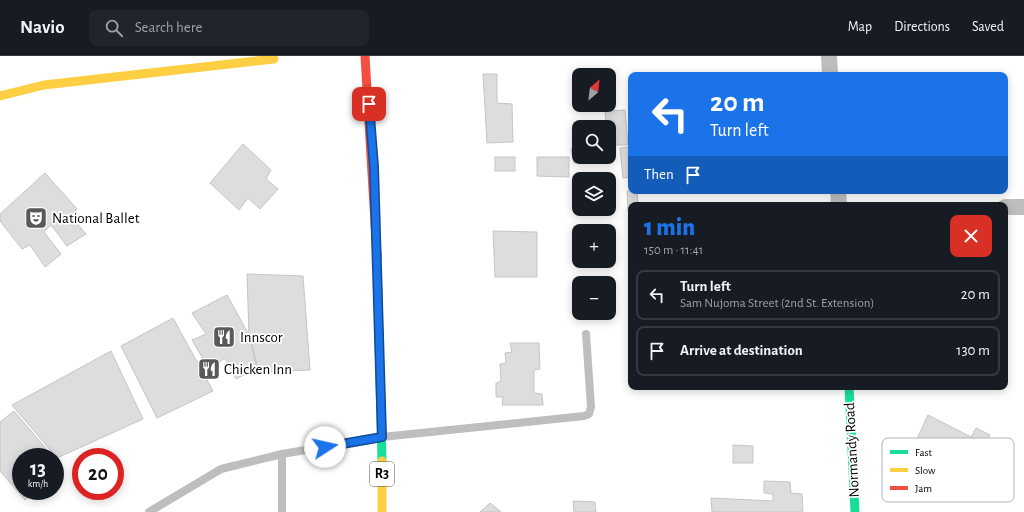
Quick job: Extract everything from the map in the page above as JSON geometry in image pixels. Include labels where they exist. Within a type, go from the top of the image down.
[{"type":"main road","name":"R3","points":[[365,56],[374,167],[382,437],[382,512]]},
{"type":"main road","points":[[0,96],[51,84],[113,76],[274,60]]},
{"type":"main road","name":"Normandy Road","points":[[849,390],[855,512]]},
{"type":"street","points":[[829,56],[830,72]]},
{"type":"street","points":[[1008,207],[1024,207]]},
{"type":"lane","points":[[149,512],[221,469],[282,454],[382,437],[584,416],[589,414],[591,406],[586,334]]},
{"type":"lane","points":[[282,454],[282,512]]},
{"type":"building","points":[[483,74],[497,74],[497,103],[512,104],[513,142],[487,143]]},
{"type":"building","points":[[616,110],[625,110],[628,145],[616,145],[616,120],[606,120],[605,112],[616,112]]},
{"type":"building","points":[[243,144],[271,170],[266,179],[278,189],[260,209],[248,198],[239,210],[210,183]]},
{"type":"building","points":[[628,147],[628,177],[623,178],[620,148]]},
{"type":"building","points":[[495,157],[515,157],[515,171],[495,171]]},
{"type":"building","points":[[537,157],[569,157],[569,177],[537,176]]},
{"type":"building","name":"National Ballet","points":[[45,173],[77,209],[70,215],[86,234],[67,246],[51,225],[44,232],[61,254],[45,267],[30,245],[22,249],[0,221],[0,214]]},
{"type":"building","points":[[627,191],[628,194],[637,194],[638,202],[628,202],[628,211]]},
{"type":"building","points":[[493,231],[537,232],[537,277],[495,277]]},
{"type":"building","points":[[247,274],[303,276],[310,370],[259,372],[249,335]]},
{"type":"building","name":"Innscor","points":[[227,295],[249,335],[257,368],[236,379],[225,358],[209,369],[192,340],[206,334],[192,313]]},
{"type":"building","points":[[173,318],[213,391],[157,418],[121,346]]},
{"type":"building","points":[[510,343],[539,343],[540,369],[534,370],[534,393],[542,394],[543,405],[502,405],[503,397],[496,397],[496,383],[501,381],[500,364],[506,363],[505,353],[512,352]]},
{"type":"building","points":[[111,351],[143,419],[79,448],[72,448],[72,451],[64,455],[64,448],[49,448],[12,405]]},
{"type":"building","points":[[14,411],[45,448],[12,448],[12,485],[0,471],[0,422]]},
{"type":"building","points":[[928,415],[971,437],[976,428],[990,435],[988,438],[917,438]]},
{"type":"building","points":[[733,445],[753,446],[753,463],[733,463]]},
{"type":"building","points":[[764,481],[790,482],[791,493],[802,494],[803,512],[712,512],[711,498],[773,501],[773,494],[764,493]]},
{"type":"building","points":[[573,501],[595,502],[596,512],[574,512]]},
{"type":"building","points":[[490,503],[501,512],[480,512]]},
{"type":"traffic: fast","points":[[377,256],[382,461]]},
{"type":"traffic: fast","points":[[849,390],[855,512]]},
{"type":"traffic: slow","points":[[0,96],[44,85],[274,59]]},
{"type":"traffic: slow","points":[[382,461],[382,512]]},
{"type":"traffic: jam","points":[[365,56],[377,256]]},
{"type":"place","name":"National Ballet","points":[[36,218]]},
{"type":"place","name":"Innscor","points":[[224,337]]},
{"type":"place","name":"Chicken Inn","points":[[209,369]]},
{"type":"route","points":[[325,447],[382,437],[374,167],[369,104]]}]
